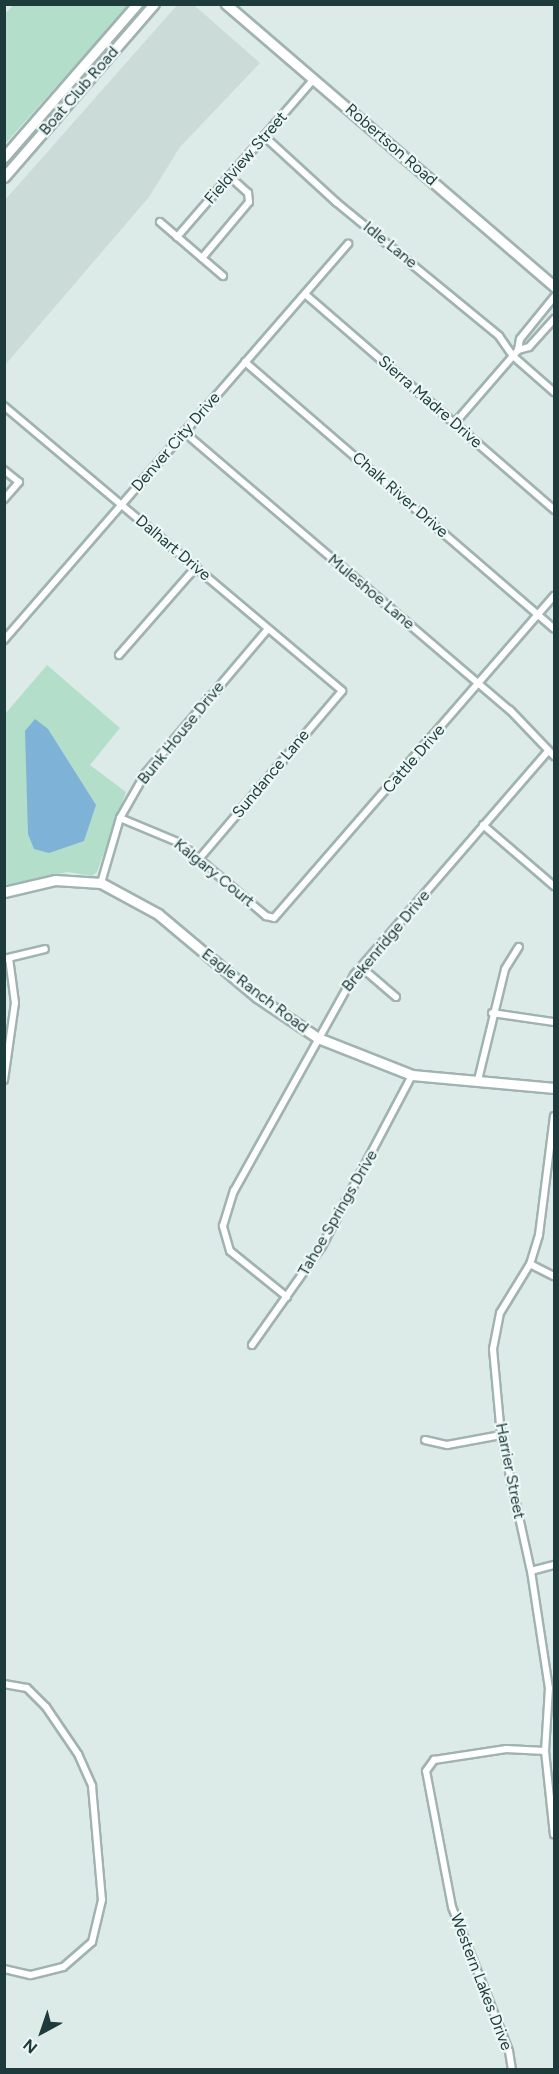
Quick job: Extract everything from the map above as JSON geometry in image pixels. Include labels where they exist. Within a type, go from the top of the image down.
[{"type":"street","name":"Boat Club Road","points":[[4,157],[137,4]]},
{"type":"street","name":"Boat Club Road","points":[[4,177],[154,4]]},
{"type":"street","name":"Robertson Road","points":[[226,4],[555,286]]},
{"type":"street","name":"Fieldview Street","points":[[177,237],[314,79]]},
{"type":"street","name":"Idle Lane","points":[[264,136],[336,202],[499,336],[513,356],[555,392]]},
{"type":"street","points":[[202,258],[249,202],[248,193],[229,176]]},
{"type":"street","points":[[160,222],[222,276]]},
{"type":"street","name":"Denver City Drive","points":[[4,640],[348,244]]},
{"type":"street","name":"Sierra Madre Drive","points":[[304,294],[555,510]]},
{"type":"street","points":[[454,424],[518,350],[520,339],[555,297]]},
{"type":"street","points":[[518,350],[529,347],[555,319]]},
{"type":"street","name":"Chalk River Drive","points":[[245,362],[555,629]]},
{"type":"street","name":"Dalhart Drive","points":[[4,406],[342,691]]},
{"type":"street","name":"Muleshoe Lane","points":[[184,432],[479,684],[555,756]]},
{"type":"street","points":[[4,470],[19,482],[4,499]]},
{"type":"street","points":[[119,655],[196,567]]},
{"type":"street","name":"Cattle Drive","points":[[271,918],[555,596]]},
{"type":"street","name":"Bunk House Drive","points":[[101,883],[120,818],[145,774],[268,629]]},
{"type":"street","name":"Sundance Lane","points":[[201,858],[342,691]]},
{"type":"street","name":"Brekenridge Drive","points":[[287,1297],[230,1251],[225,1239],[225,1211],[318,1038],[361,968],[548,751]]},
{"type":"street","name":"Kalgary Court","points":[[120,818],[167,835],[201,858],[271,918]]},
{"type":"street","points":[[483,825],[555,886]]},
{"type":"street","name":"Eagle Ranch Road","points":[[4,891],[55,880],[101,883],[158,914],[257,997],[318,1038],[412,1075],[555,1088]]},
{"type":"street","points":[[478,1080],[492,1012],[504,969],[519,947]]},
{"type":"street","points":[[4,1080],[15,1003],[7,958],[45,949]]},
{"type":"street","points":[[361,968],[396,997]]},
{"type":"street","points":[[492,1012],[555,1022]]},
{"type":"street","name":"Tahoe Springs Drive","points":[[252,1345],[322,1246],[412,1075]]},
{"type":"street","name":"Harrier Street","points":[[555,1116],[552,1165],[539,1235],[530,1264],[495,1328],[501,1435],[531,1571],[552,1687],[545,1751],[555,1835]]},
{"type":"street","points":[[530,1264],[555,1276]]},
{"type":"street","points":[[425,1440],[447,1445],[501,1435]]},
{"type":"street","points":[[531,1571],[555,1565]]},
{"type":"street","points":[[4,1684],[27,1689],[46,1707],[78,1754],[92,1786],[102,1900],[92,1942],[63,1967],[30,1975],[4,1969]]},
{"type":"street","name":"Western Lakes Drive","points":[[512,2070],[510,2051],[452,1907],[425,1782],[426,1771],[434,1760],[506,1749],[545,1751]]},
{"type":"shaded area","points":[[178,4],[194,5],[260,63],[180,147],[149,197],[5,365],[5,200]]},
{"type":"green space","points":[[14,4],[129,5],[5,144],[5,9],[7,12]]},
{"type":"green space","points":[[47,665],[120,728],[90,765],[126,792],[97,872],[92,876],[68,872],[5,885],[5,714]]},
{"type":"water","points":[[35,719],[48,729],[96,805],[84,841],[49,853],[34,849],[28,834],[25,731]]}]
